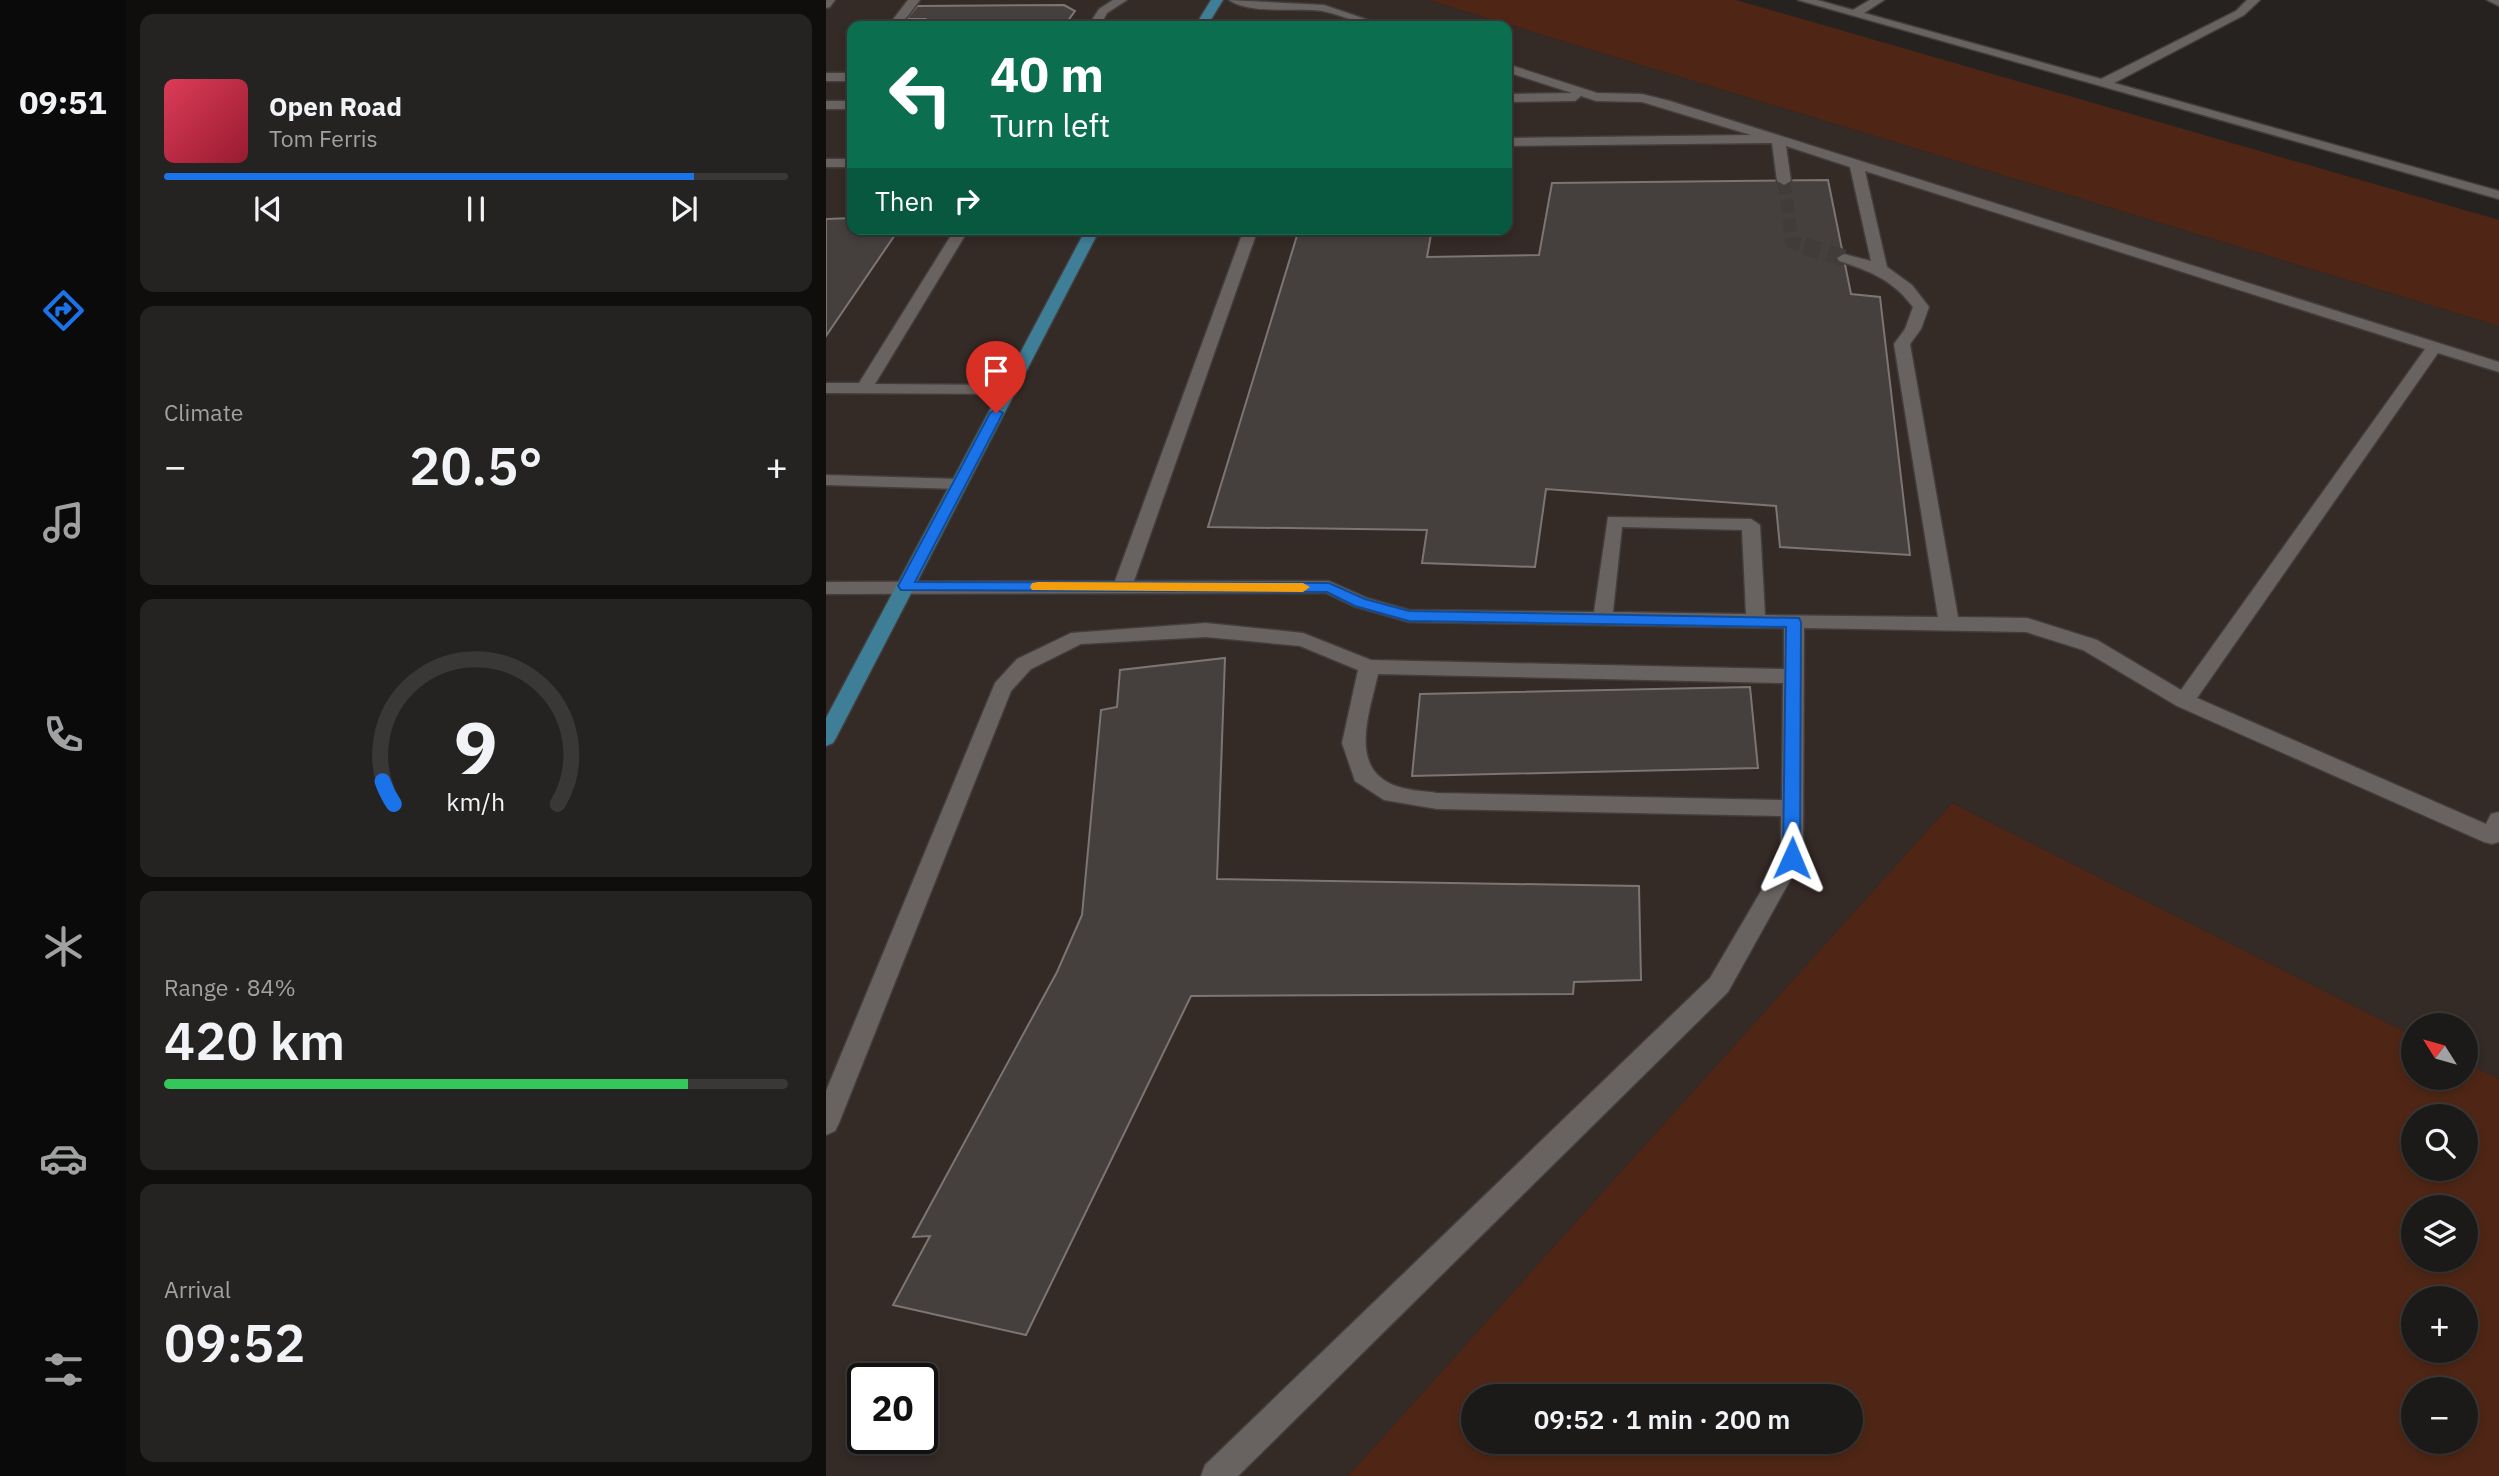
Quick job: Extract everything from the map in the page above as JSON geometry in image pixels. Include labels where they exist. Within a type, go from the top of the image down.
[{"type":"main road","points":[[1204,21],[1217,0]]},
{"type":"main road","points":[[826,738],[1090,235]]},
{"type":"street","points":[[826,5],[829,0]]},
{"type":"street","points":[[898,21],[914,0]]},
{"type":"street","points":[[1097,21],[1103,11],[1121,0]]},
{"type":"street","points":[[1235,0],[1323,12],[1360,21]]},
{"type":"street","points":[[1804,0],[2499,195]]},
{"type":"street","points":[[1855,15],[1878,0]]},
{"type":"street","points":[[2102,84],[2240,13],[2254,0]]},
{"type":"street","points":[[2493,0],[2499,3]]},
{"type":"street","points":[[1512,70],[1597,97]]},
{"type":"street","points":[[826,77],[847,77]]},
{"type":"street","points":[[1512,98],[1642,98],[2499,366]]},
{"type":"street","points":[[826,105],[847,105]]},
{"type":"street","points":[[1512,142],[1778,139]]},
{"type":"street","points":[[1778,139],[1784,181]]},
{"type":"street","points":[[826,163],[847,163]]},
{"type":"street","points":[[1856,164],[1880,269]]},
{"type":"street","points":[[864,388],[958,235]]},
{"type":"street","points":[[1122,587],[1249,235]]},
{"type":"street","points":[[1844,258],[1880,269],[1907,288],[1921,307],[1913,329],[1902,344],[1949,624]]},
{"type":"street","points":[[2184,701],[2435,346]]},
{"type":"street","points":[[826,388],[1009,390]]},
{"type":"street","points":[[826,480],[959,484]]},
{"type":"street","points":[[1604,619],[1614,521],[1751,525],[1756,621]]},
{"type":"street","points":[[826,587],[1329,587],[1360,602],[1409,616],[2027,625],[2090,645],[2184,701],[2492,836],[2499,820]]},
{"type":"street","points":[[1216,1476],[1719,985],[1792,858],[1794,622]]},
{"type":"street","points":[[826,1123],[1002,688],[1024,664],[1079,638],[1206,630],[1303,640],[1369,667],[1793,676]]},
{"type":"street","points":[[1369,667],[1353,743],[1363,775],[1392,794],[1437,801],[1792,808]]},
{"type":"shaded area","points":[[826,0],[1428,0],[1497,21],[847,21],[847,235],[1512,235],[1512,26],[2499,326],[2499,1079],[2478,1069],[2478,1013],[2401,1013],[2401,1030],[1952,803],[1348,1476],[826,1476]]},
{"type":"shaded area","points":[[1428,0],[1736,0],[2499,220],[2499,326],[1512,26],[1512,21],[1497,21]]},
{"type":"shaded area","points":[[1952,803],[2401,1030],[2401,1090],[2478,1090],[2478,1069],[2499,1079],[2499,1476],[1348,1476]]},
{"type":"building","points":[[1064,5],[1075,11],[1068,21],[906,19],[917,6]]},
{"type":"building","points":[[1828,180],[1851,294],[1880,297],[1910,555],[1780,547],[1776,506],[1546,489],[1535,567],[1422,563],[1427,530],[1208,527],[1297,235],[1431,235],[1427,257],[1539,255],[1552,183]]},
{"type":"building","points":[[847,218],[847,235],[895,235],[826,336],[826,219]]},
{"type":"building","points":[[1225,658],[1217,879],[1639,886],[1641,980],[1574,982],[1573,994],[1191,996],[1026,1335],[893,1305],[930,1236],[913,1237],[1057,972],[1082,915],[1101,710],[1117,707],[1120,670]]},
{"type":"building","points":[[1750,687],[1758,768],[1412,776],[1420,694]]},
{"type":"tunnel","points":[[1784,181],[1792,242],[1804,246]]},
{"type":"tunnel","points":[[1804,246],[1844,258]]},
{"type":"tunnel","points":[[1804,246],[1810,248]]},
{"type":"slow traffic","points":[[1038,587],[1303,587]]},
{"type":"route","points":[[996,413],[906,586],[1329,587],[1360,602],[1409,616],[1794,622],[1792,858]]}]
